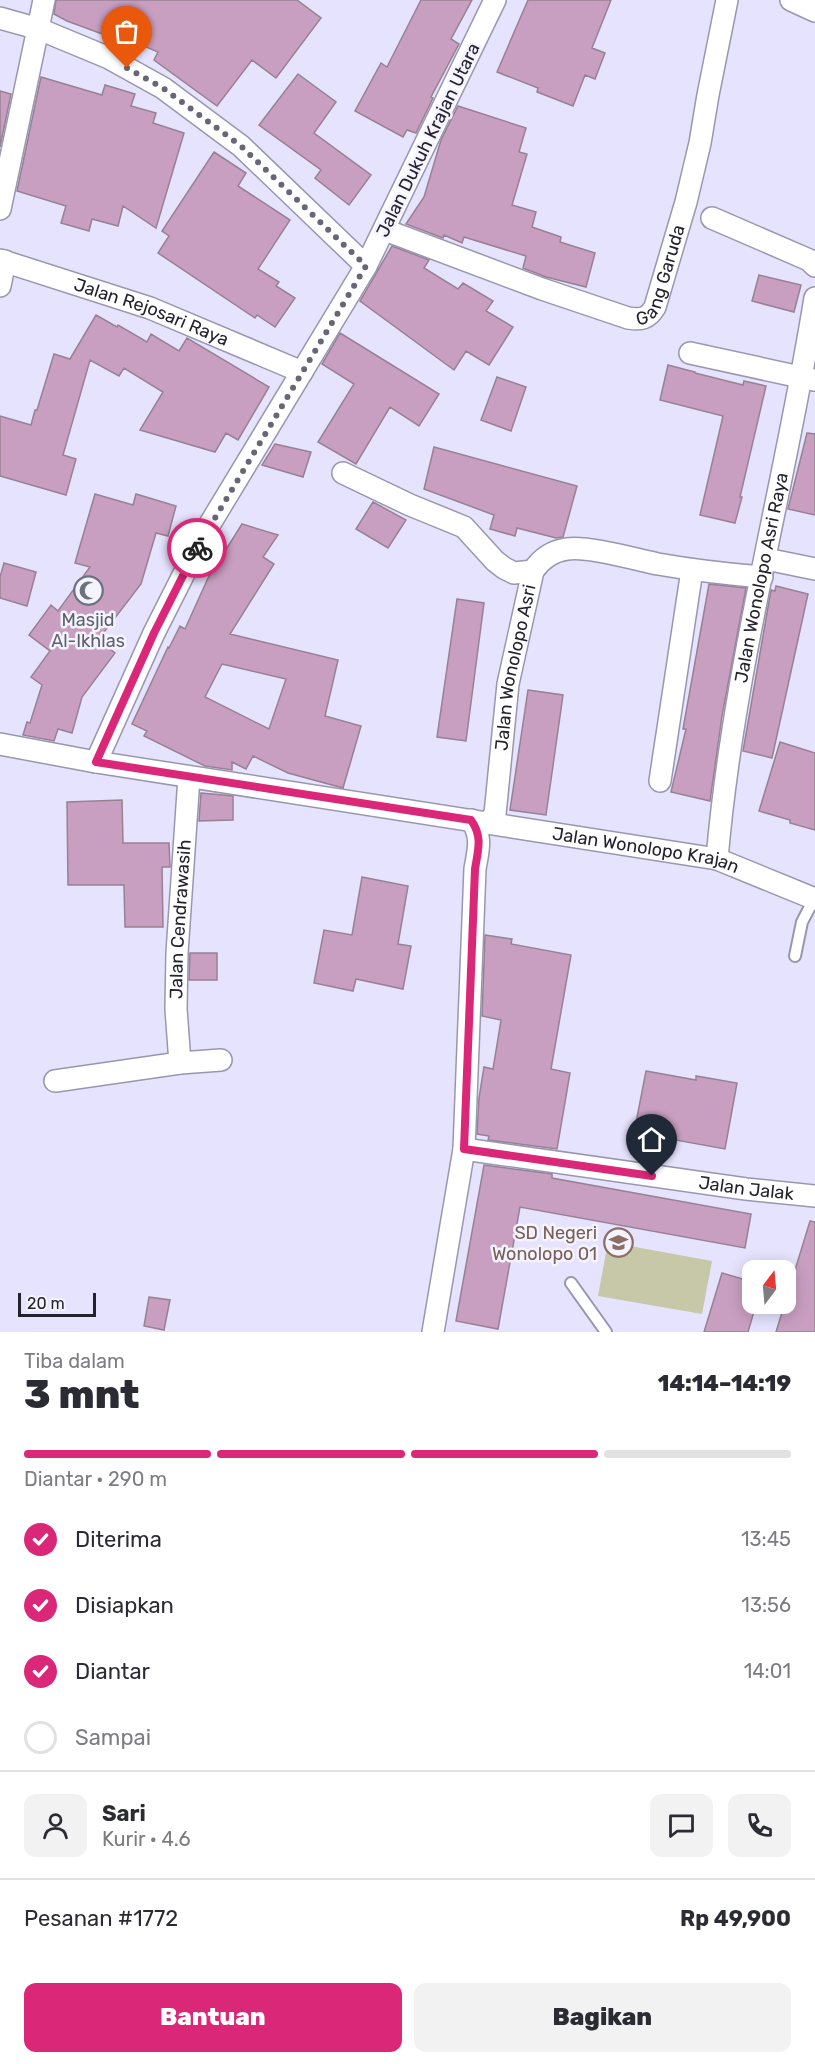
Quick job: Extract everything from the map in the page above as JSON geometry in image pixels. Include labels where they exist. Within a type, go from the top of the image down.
[{"type":"street","points":[[0,209],[44,0]]},
{"type":"street","name":"Jalan Dukuh Krajan Utara","points":[[302,372],[385,230],[495,0]]},
{"type":"street","name":"Gang Garuda","points":[[385,230],[542,289],[628,318],[641,320],[650,315],[655,308],[686,202],[700,143],[727,0]]},
{"type":"street","points":[[791,0],[815,11]]},
{"type":"street","points":[[0,18],[39,29],[109,58],[163,88],[241,146],[366,266]]},
{"type":"street","points":[[712,218],[809,260],[815,266]]},
{"type":"street","points":[[0,286],[3,261]]},
{"type":"street","name":"Jalan Rejosari Raya","points":[[3,261],[150,308],[302,372]]},
{"type":"street","name":"Jalan Wonolopo Asri Raya","points":[[717,859],[720,820],[738,696],[764,568],[809,378],[815,298]]},
{"type":"street","points":[[690,353],[809,378]]},
{"type":"street","points":[[96,762],[154,633],[205,532],[302,372]]},
{"type":"street","points":[[343,473],[410,505],[464,527],[504,568],[514,573],[533,571]]},
{"type":"street","name":"Jalan Wonolopo Asri","points":[[480,821],[495,814],[508,684],[533,571],[539,562],[552,553],[567,549],[589,550],[692,570],[815,569]]},
{"type":"street","points":[[660,781],[692,570]]},
{"type":"street","name":"Jalan Wonolopo Krajan","points":[[0,744],[189,777],[717,859],[814,899]]},
{"type":"street","name":"Jalan Cendrawasih","points":[[180,1062],[176,1009],[177,953],[189,777]]},
{"type":"street","points":[[433,1332],[464,1149],[475,869],[480,821]]},
{"type":"street","points":[[55,1080],[180,1062],[221,1060]]},
{"type":"street","name":"Jalan Jalak","points":[[464,1149],[746,1189],[815,1196]]},
{"type":"lane","points":[[795,956],[802,922],[814,899]]},
{"type":"lane","points":[[571,1283],[606,1332]]},
{"type":"green space","points":[[608,1242],[712,1261],[702,1314],[598,1296]]},
{"type":"building","points":[[56,0],[297,0],[321,18],[276,78],[252,60],[217,106],[154,60],[158,52],[107,30],[105,35],[54,14]]},
{"type":"building","points":[[421,0],[472,0],[451,39],[459,44],[431,97],[433,98],[416,133],[407,130],[403,137],[355,111],[381,63],[387,67]]},
{"type":"building","points":[[528,0],[611,0],[592,48],[605,53],[595,79],[585,75],[573,106],[537,92],[538,88],[497,72]]},
{"type":"building","points":[[298,74],[336,102],[314,133],[371,175],[349,205],[315,178],[321,170],[259,125]]},
{"type":"building","points":[[41,77],[102,95],[105,85],[135,94],[131,106],[156,113],[153,123],[184,133],[156,228],[123,206],[118,226],[92,219],[89,231],[61,223],[66,206],[17,191]]},
{"type":"building","points":[[0,91],[11,94],[0,147]]},
{"type":"building","points":[[458,106],[526,128],[519,152],[527,154],[512,205],[536,212],[532,227],[561,237],[560,242],[595,253],[586,287],[546,277],[523,268],[526,256],[464,237],[462,243],[444,235],[443,238],[406,224],[424,197],[441,140]]},
{"type":"building","points":[[214,152],[246,173],[238,186],[290,220],[258,269],[279,282],[276,286],[295,298],[275,327],[257,315],[255,318],[158,253],[169,236],[162,231]]},
{"type":"building","points":[[392,246],[429,260],[424,268],[458,289],[463,283],[493,301],[486,311],[513,327],[489,365],[466,351],[454,370],[360,301]]},
{"type":"building","points":[[759,275],[801,285],[794,312],[752,301]]},
{"type":"building","points":[[96,315],[147,342],[151,334],[179,351],[187,338],[269,387],[238,440],[226,433],[215,452],[140,430],[163,392],[124,368],[119,376],[90,360],[63,455],[76,459],[66,495],[0,476],[0,416],[31,425],[54,354],[70,359]]},
{"type":"building","points":[[340,333],[439,394],[419,426],[390,407],[356,464],[318,442],[354,384],[322,364]]},
{"type":"building","points":[[668,365],[743,385],[744,381],[766,386],[735,523],[700,515],[723,416],[660,400]]},
{"type":"building","points":[[497,377],[526,387],[511,431],[481,420]]},
{"type":"building","points":[[807,433],[815,434],[815,515],[788,509]]},
{"type":"building","points":[[275,444],[311,452],[303,477],[262,465]]},
{"type":"building","points":[[434,447],[577,486],[563,537],[556,538],[517,528],[515,536],[490,529],[494,515],[424,489]]},
{"type":"building","points":[[95,494],[133,505],[136,494],[176,506],[168,536],[156,533],[141,584],[98,640],[115,653],[82,697],[72,733],[58,729],[54,741],[23,735],[27,722],[30,723],[42,685],[31,677],[50,651],[29,635],[51,605],[58,611],[90,567],[75,563]]},
{"type":"building","points":[[373,502],[406,520],[388,548],[356,529]]},
{"type":"building","points":[[242,524],[278,535],[263,557],[274,564],[230,634],[338,660],[325,716],[361,726],[343,788],[288,773],[253,756],[246,769],[232,762],[232,770],[205,766],[144,736],[147,731],[132,724],[168,647],[180,626],[185,629],[208,578]],"holes":[[[222,664],[286,679],[269,729],[205,697]]]},
{"type":"building","points":[[4,563],[36,572],[27,606],[0,598],[0,577]]},
{"type":"building","points":[[709,584],[746,588],[722,716],[710,801],[671,792],[686,729],[683,729]]},
{"type":"building","points":[[776,586],[808,594],[772,758],[743,751],[771,590],[775,591]]},
{"type":"building","points":[[457,599],[484,603],[466,741],[437,737]]},
{"type":"building","points":[[528,690],[563,695],[546,815],[510,810]]},
{"type":"building","points":[[780,742],[815,753],[815,830],[759,811]]},
{"type":"building","points":[[201,793],[233,796],[233,820],[199,821]]},
{"type":"building","points":[[122,800],[123,843],[169,843],[170,867],[162,867],[163,927],[125,927],[124,885],[68,885],[67,802]]},
{"type":"building","points":[[362,877],[408,886],[398,944],[411,946],[403,989],[356,979],[353,991],[314,983],[324,930],[352,935]]},
{"type":"building","points":[[485,935],[512,939],[511,944],[571,955],[551,1069],[570,1073],[557,1149],[488,1140],[489,1136],[477,1134],[484,1067],[493,1069],[501,1020],[482,1016]]},
{"type":"building","points":[[190,953],[217,953],[217,980],[189,980]]},
{"type":"building","points":[[646,1071],[696,1080],[696,1076],[737,1083],[725,1149],[676,1140],[675,1145],[633,1138]]},
{"type":"building","points":[[484,1165],[552,1174],[552,1178],[751,1214],[745,1248],[520,1207],[498,1329],[456,1321]]},
{"type":"building","points":[[810,1221],[815,1222],[815,1332],[776,1332],[782,1314],[796,1314],[796,1267]]},
{"type":"building","points":[[722,1273],[742,1279],[742,1314],[753,1314],[748,1332],[704,1332]]},
{"type":"building","points":[[149,1297],[170,1300],[164,1330],[144,1326]]},
{"type":"way so far","points":[[127,68],[163,88],[241,146],[366,266],[197,548]]},
{"type":"place","name":"Masjid Al-Ikhlas","points":[[88,591]]},
{"type":"place","name":"SD Negeri Wonolopo 01","points":[[618,1243]]},
{"type":"route","points":[[197,548],[154,633],[96,762],[471,820],[478,829],[479,839],[475,869],[464,1149],[652,1176]]}]
